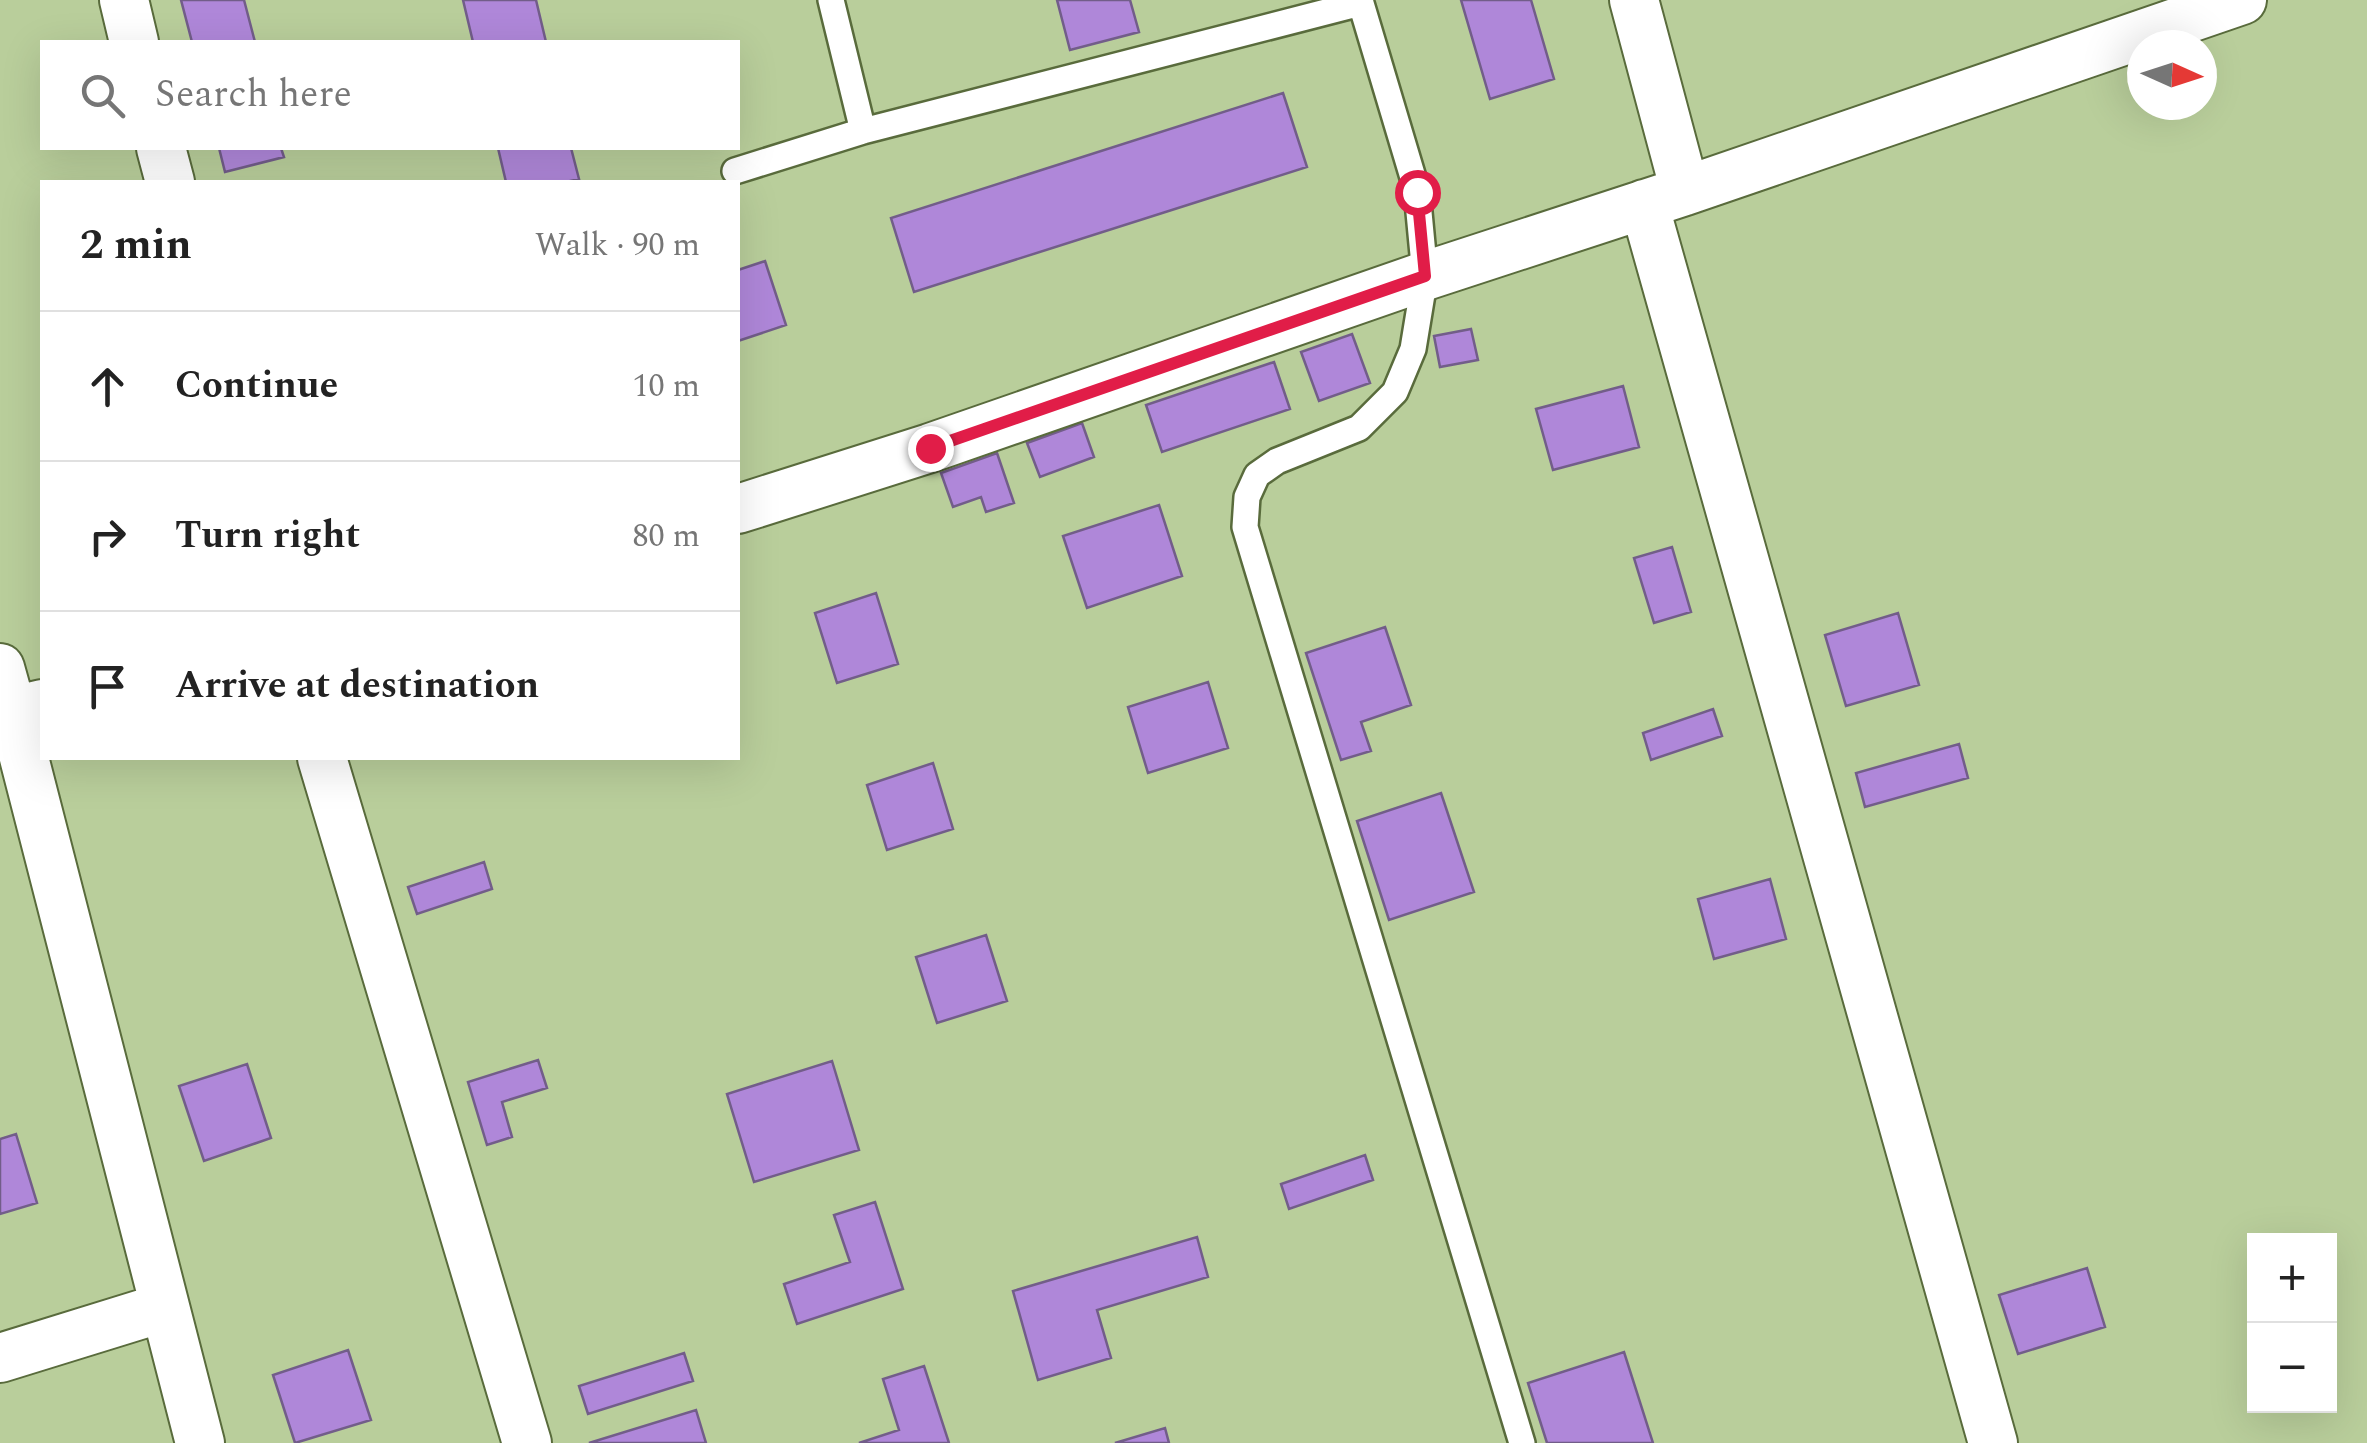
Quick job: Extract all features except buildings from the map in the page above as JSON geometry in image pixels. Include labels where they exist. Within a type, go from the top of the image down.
[{"type":"street","points":[[124,0],[134,40]]},
{"type":"street","points":[[1634,0],[1665,197],[1993,1443]]},
{"type":"street","points":[[740,508],[930,448],[2242,0]]},
{"type":"street","points":[[162,150],[169,180]]},
{"type":"street","points":[[15,720],[200,1443]]},
{"type":"street","points":[[323,760],[527,1443]]},
{"type":"street","points":[[0,1358],[166,1307]]},
{"type":"lane","points":[[831,0],[864,132]]},
{"type":"lane","points":[[735,170],[864,132],[1360,2],[1417,192],[1425,276],[1413,350],[1395,392],[1359,428],[1277,461],[1257,475],[1247,497],[1245,527],[1522,1443]]},
{"type":"route","points":[[930,448],[1425,276],[1417,192]]}]
